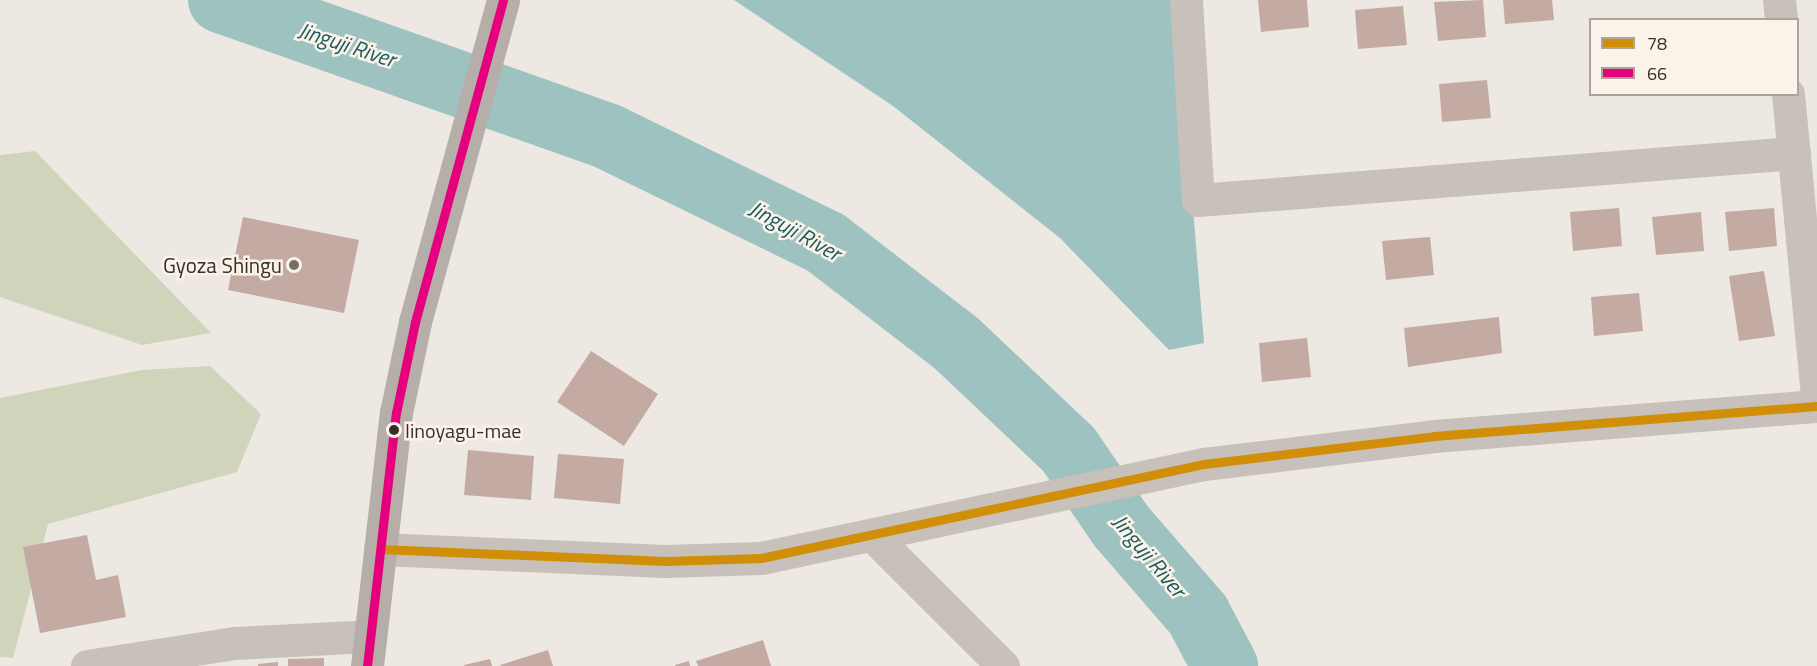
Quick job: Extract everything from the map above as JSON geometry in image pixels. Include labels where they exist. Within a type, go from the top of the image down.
[{"type":"main road","points":[[368,651],[396,413],[444,217],[503,0]]},
{"type":"street","points":[[1186,0],[1198,200],[1794,153]]},
{"type":"street","points":[[1779,0],[1780,18]]},
{"type":"street","points":[[1788,96],[1817,396]]},
{"type":"street","points":[[380,549],[664,561],[761,558],[907,529],[1204,464],[1434,436],[1817,406]]},
{"type":"street","points":[[873,536],[1003,666]]},
{"type":"street","points":[[87,666],[234,643],[368,651]]},
{"type":"green space","points":[[35,151],[211,333],[142,345],[0,297],[0,155]]},
{"type":"green space","points":[[210,366],[261,414],[237,472],[48,524],[13,658],[0,657],[0,398],[142,370]]},
{"type":"water","points":[[734,0],[1176,0],[1204,343],[1169,350],[1060,238],[893,106]]},
{"type":"building","points":[[1258,0],[1307,0],[1309,27],[1261,32]]},
{"type":"building","points":[[1483,0],[1486,37],[1438,41],[1434,2]]},
{"type":"building","points":[[1503,0],[1552,0],[1554,20],[1505,24]]},
{"type":"building","points":[[1403,6],[1407,45],[1358,49],[1355,10]]},
{"type":"building","points":[[1487,80],[1491,118],[1442,122],[1439,84]]},
{"type":"building","points":[[1619,208],[1622,246],[1573,251],[1570,212]]},
{"type":"building","points":[[1774,208],[1777,246],[1729,251],[1725,212]]},
{"type":"building","points":[[1701,212],[1704,251],[1656,255],[1652,217]]},
{"type":"building","name":"Gyoza Shingu","points":[[243,217],[359,240],[344,313],[228,290]]},
{"type":"building","points":[[1430,237],[1434,275],[1386,280],[1382,241]]},
{"type":"building","points":[[1764,271],[1775,336],[1739,341],[1729,276]]},
{"type":"building","points":[[1639,293],[1643,331],[1594,336],[1591,297]]},
{"type":"building","points":[[1499,317],[1502,353],[1408,367],[1404,328]]},
{"type":"building","points":[[1307,338],[1311,377],[1262,382],[1259,343]]},
{"type":"building","points":[[591,351],[658,394],[624,446],[557,402]]},
{"type":"building","points":[[468,450],[534,456],[531,500],[464,495]]},
{"type":"building","points":[[558,454],[624,459],[620,504],[554,498]]},
{"type":"building","points":[[87,535],[96,580],[118,575],[126,617],[40,633],[23,547]]},
{"type":"building","points":[[763,640],[771,666],[698,666],[696,661]]},
{"type":"building","points":[[548,650],[553,666],[500,665]]},
{"type":"building","points":[[324,658],[324,666],[288,666],[288,659]]},
{"type":"building","points":[[490,659],[492,666],[464,666],[464,665]]},
{"type":"building","points":[[689,661],[690,666],[675,666],[675,665]]},
{"type":"building","points":[[278,662],[278,666],[258,666],[258,664]]},
{"type":"waterway","name":"Jinguji River","points":[[221,0],[609,137],[826,243],[957,344],[1069,450],[1121,526],[1198,615],[1225,666]]},
{"type":"transit line","name":"66","points":[[367,666],[396,413],[415,322],[503,0]]},
{"type":"transit line","name":"78","points":[[380,549],[665,561],[761,558],[1204,464],[1434,436],[1817,406]]},
{"type":"place","name":"Gyoza Shingu","points":[[294,265]]},
{"type":"place","name":"Iinoyagu-mae","points":[[394,430]]}]
